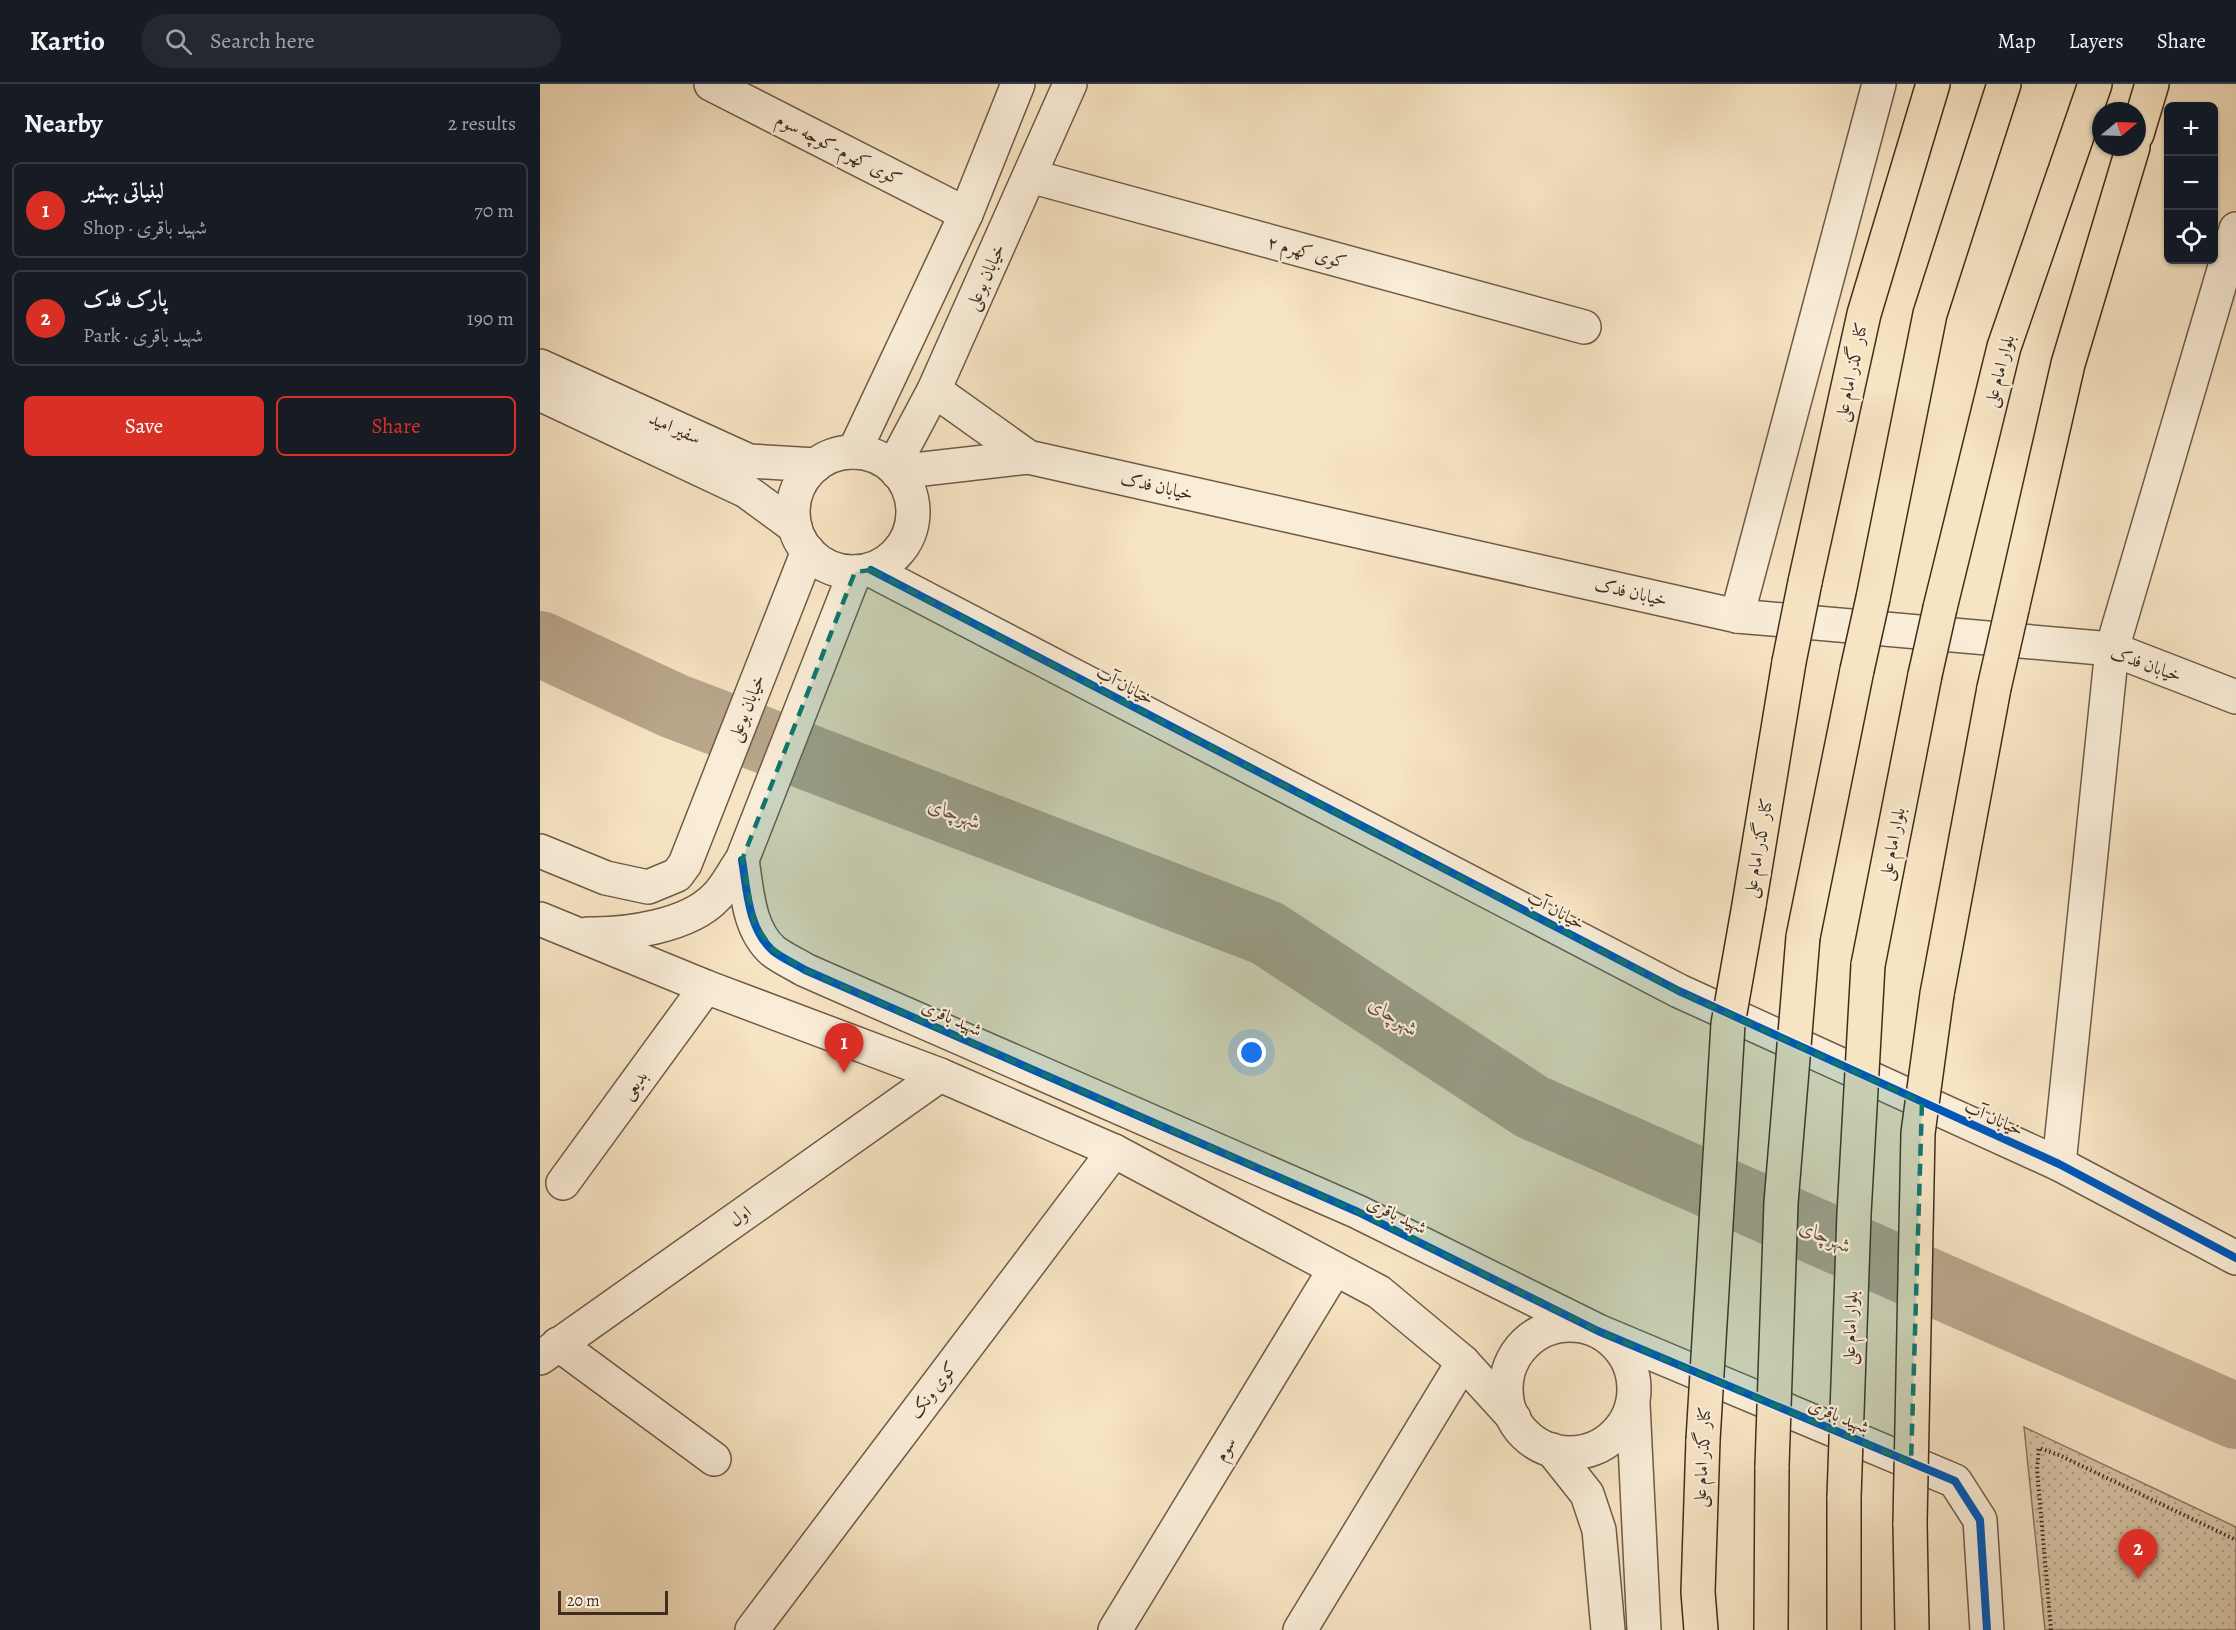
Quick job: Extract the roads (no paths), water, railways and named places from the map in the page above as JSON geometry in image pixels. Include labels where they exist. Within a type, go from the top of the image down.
[{"type":"main road","name":"کنار گذر امام علی","points":[[1701,1630],[1698,1592],[1702,1440],[1728,1024],[1805,582],[1864,314],[1933,84]]},
{"type":"main road","points":[[1771,1630],[1772,1466],[1781,1203],[1803,937],[1930,314],[2004,84]]},
{"type":"main road","name":"بلوار امام علی","points":[[1844,1630],[1844,1497],[1854,1214],[1868,965],[1925,675],[2004,347],[2095,84]]},
{"type":"main road","points":[[2146,104],[2152,84]]},
{"type":"main road","points":[[1912,1630],[1910,1523],[1918,1133],[1937,994],[1994,688],[2068,364],[2130,156]]},
{"type":"main road","points":[[1843,1563],[1860,1630]]},
{"type":"street","name":"کوی کهرم-کوچه سوم","points":[[711,84],[966,214]]},
{"type":"street","points":[[854,452],[966,214],[1018,84]]},
{"type":"street","name":"خیابان بوعلی","points":[[895,469],[934,390],[1070,84]]},
{"type":"street","points":[[1737,616],[1879,84]]},
{"type":"street","name":"کوی کهرم ۲","points":[[1030,176],[1584,327]]},
{"type":"street","points":[[2060,1164],[2112,650],[2236,229]]},
{"type":"street","name":"سفیر امید","points":[[540,366],[749,461],[816,465]]},
{"type":"street","name":"خیابان فدک","points":[[934,390],[1028,457]]},
{"type":"street","name":"سفیر امید","points":[[540,394],[746,491],[801,539]]},
{"type":"street","points":[[854,452],[869,454],[895,469],[910,490],[913,504],[914,518],[910,532],[895,555],[863,571],[833,569],[824,564],[801,539],[795,499],[806,474],[816,465],[828,457],[854,452]]},
{"type":"street","name":"خیابان فدک","points":[[895,469],[1028,457],[1737,616],[2112,650],[2236,697]]},
{"type":"street","name":"خیابان بوعلی","points":[[540,851],[606,878],[648,886],[677,874],[685,864],[801,539]]},
{"type":"street","points":[[553,930],[606,934],[635,931],[692,914],[715,898],[742,860],[863,571]]},
{"type":"street","name":"خیابان آب","points":[[863,571],[1679,991],[2060,1164],[2236,1258]]},
{"type":"street","name":"شهید باقری","points":[[742,860],[754,923],[773,950],[805,970],[1358,1212],[1599,1331],[1955,1481],[1980,1520],[1987,1630]]},
{"type":"street","points":[[553,930],[940,1075],[1114,1151],[1379,1292],[1462,1362],[1524,1432],[1537,1443],[1552,1450],[1573,1453],[1593,1449],[1611,1439],[1624,1423],[1633,1404]]},
{"type":"street","name":"بدیعی","points":[[563,1183],[706,987]]},
{"type":"street","name":"اول","points":[[549,1351],[940,1075]]},
{"type":"street","name":"کوی ونک","points":[[752,1630],[1114,1151]]},
{"type":"street","name":"سوم","points":[[1115,1630],[1335,1269]]},
{"type":"street","points":[[1514,1418],[1507,1400],[1507,1380],[1512,1362],[1523,1346],[1538,1333],[1556,1326],[1578,1325],[1599,1331],[1617,1344],[1629,1362],[1634,1382],[1633,1404],[1644,1630]]},
{"type":"street","points":[[549,1351],[714,1459]]},
{"type":"street","points":[[1300,1630],[1462,1362]]},
{"type":"street","points":[[1552,1450],[1587,1494],[1599,1530],[1608,1630]]},
{"type":"waterway","name":"شهرچای","points":[[540,644],[674,706],[1267,933],[1532,1107],[2236,1416]]},
{"type":"place","name":"لبنیاتی بهشیر","points":[[844,1073]]},
{"type":"place","name":"پارک فدک","points":[[2138,1579]]}]
